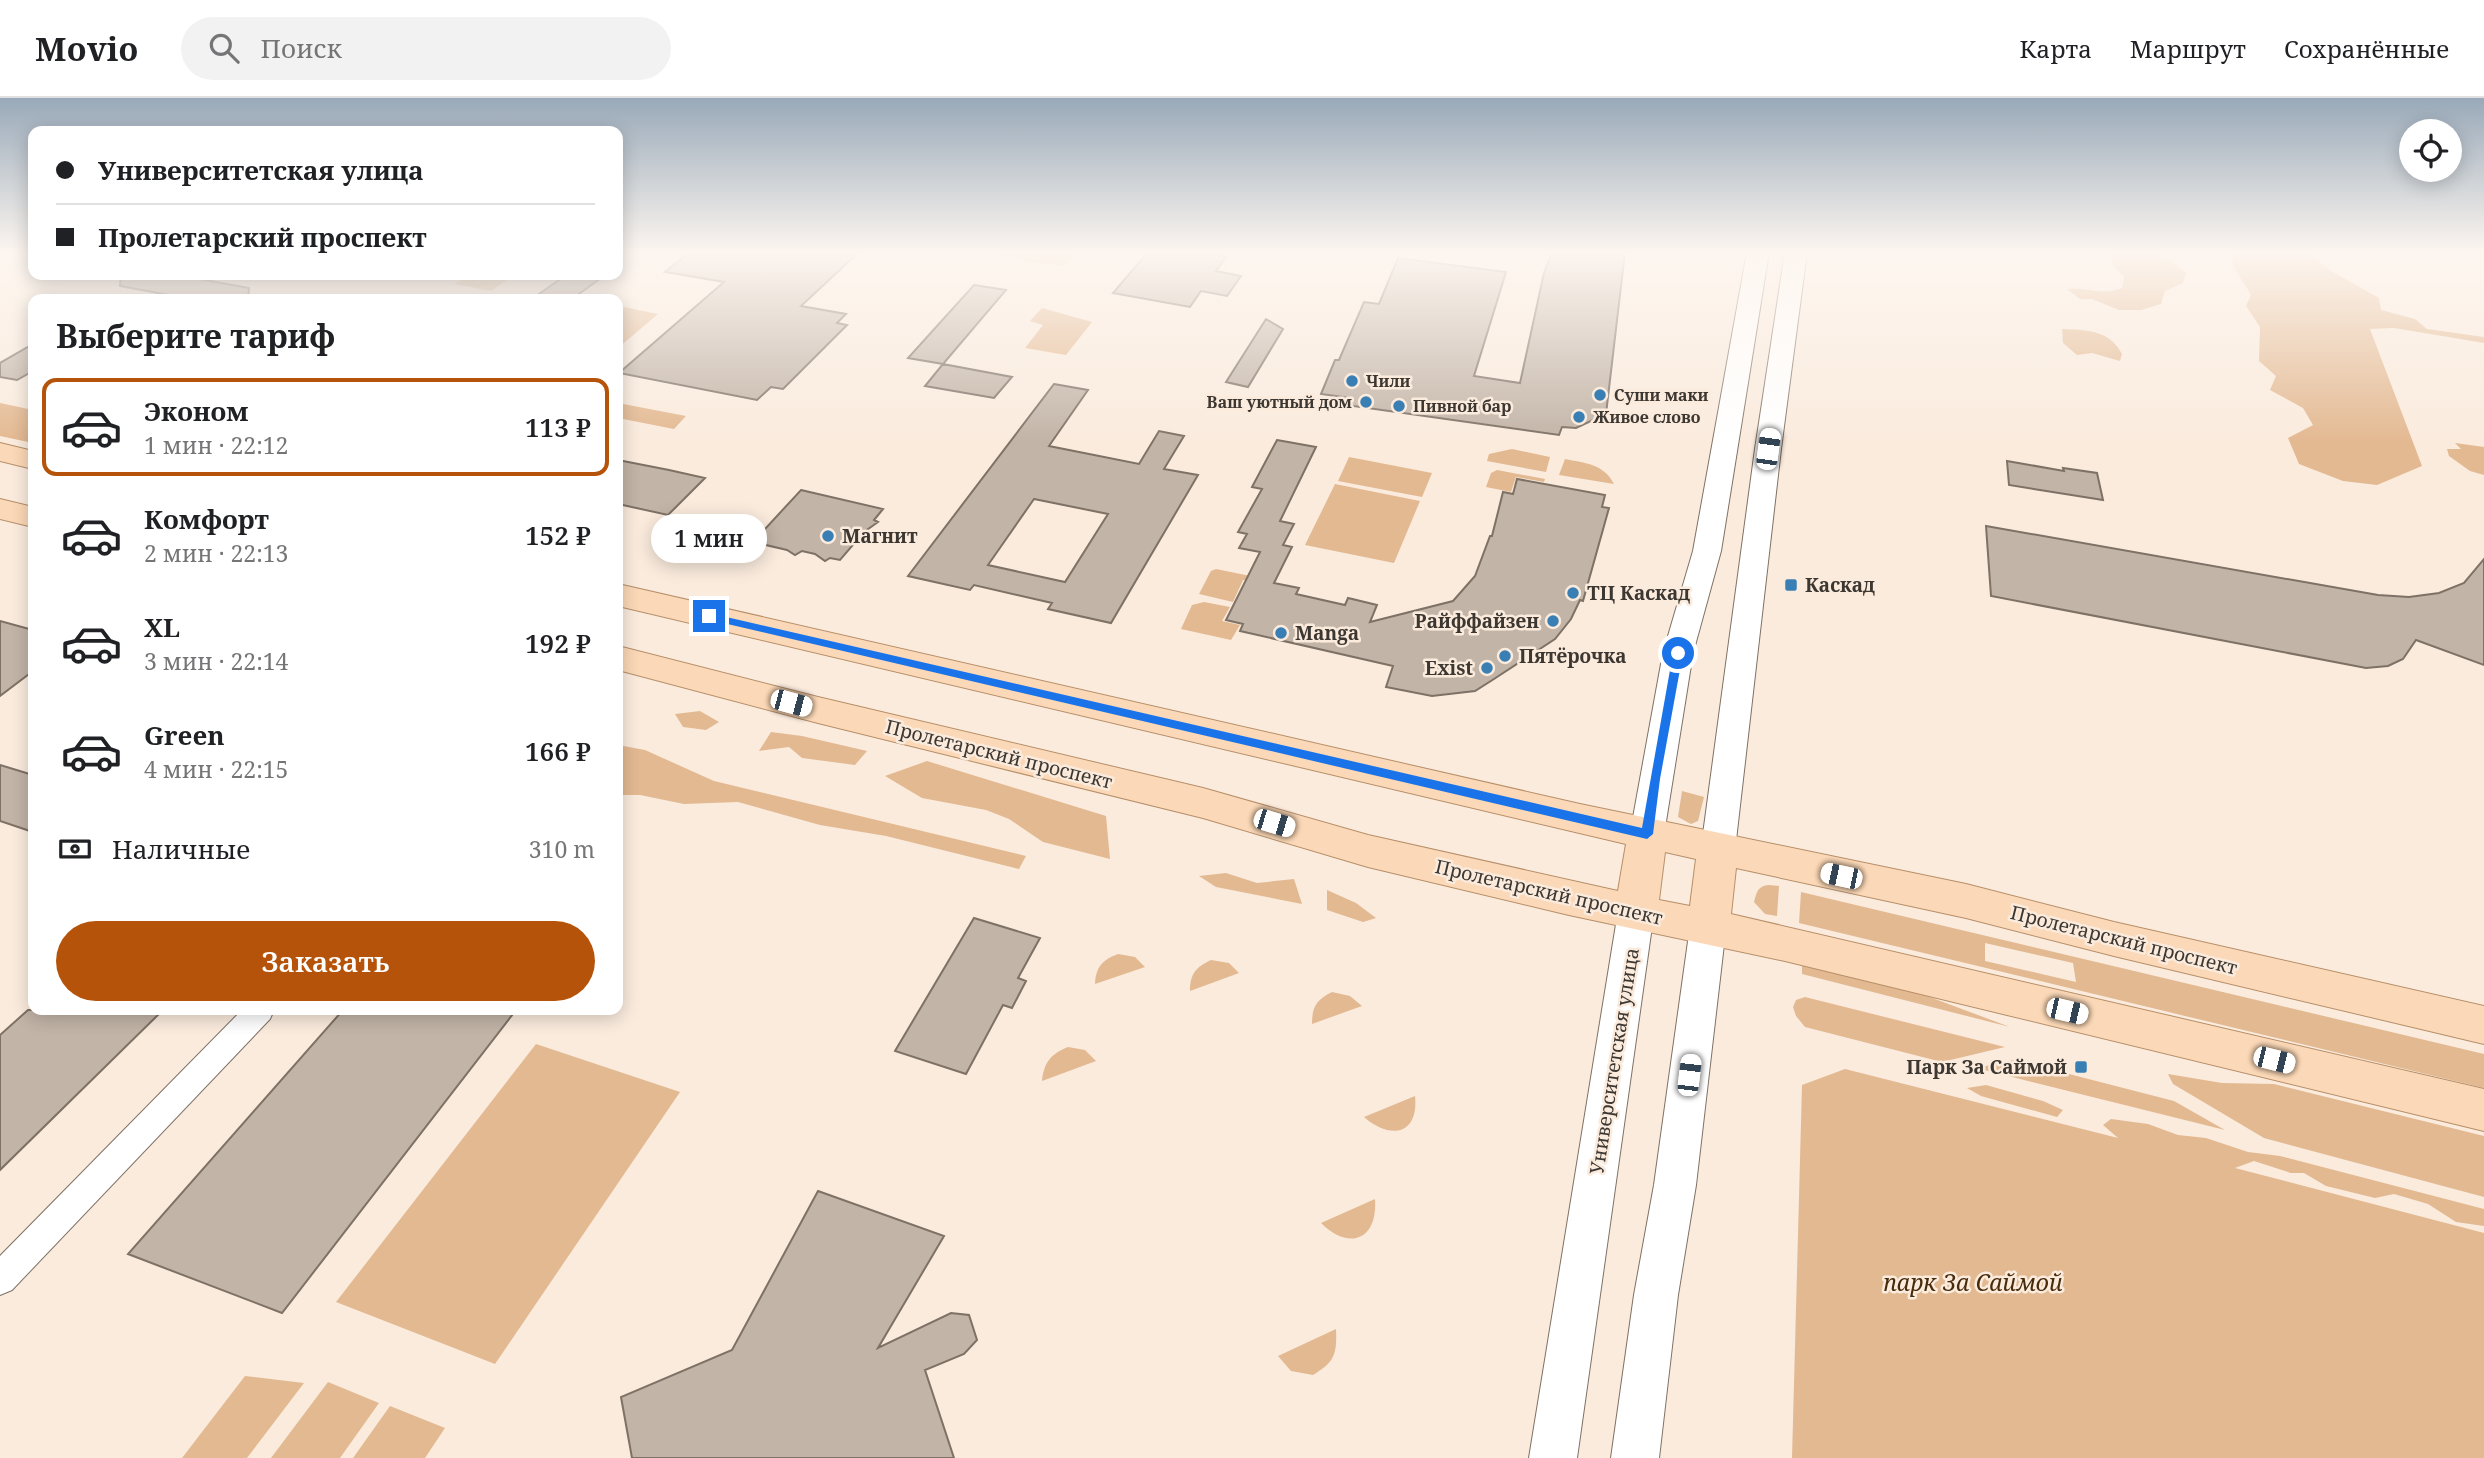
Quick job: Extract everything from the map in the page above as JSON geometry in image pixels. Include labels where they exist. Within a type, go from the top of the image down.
[{"type":"main road","name":"Университетская улица","points":[[1553,1458],[1654,779],[1678,653],[1707,551],[1747,315]]},
{"type":"main road","points":[[1635,1458],[1656,1296],[1675,1185],[1787,315]]},
{"type":"main road","points":[[0,452],[28,459]]},
{"type":"main road","points":[[0,509],[28,516]]},
{"type":"main road","name":"Пролетарский проспект","points":[[623,596],[1647,834],[1966,901],[2484,1025]]},
{"type":"main road","name":"Пролетарский проспект","points":[[623,659],[818,710],[1203,803],[1368,851],[1708,927],[2484,1110]]},
{"type":"street","points":[[0,1279],[255,1015]]},
{"type":"green space","points":[[623,315],[656,315],[623,344]]},
{"type":"green space","points":[[1035,315],[1069,315],[1092,322],[1066,355],[1025,348],[1043,325],[1030,321]]},
{"type":"green space","points":[[2252,315],[2402,315],[2415,319],[2427,329],[2484,337],[2484,343],[2394,328],[2370,329],[2422,466],[2377,485],[2343,481],[2299,464],[2288,438],[2313,425],[2303,408],[2270,390],[2276,376],[2259,361],[2260,327]]},
{"type":"green space","points":[[2062,329],[2089,331],[2104,336],[2117,346],[2122,354],[2120,361],[2092,353],[2077,355],[2063,343]]},
{"type":"green space","points":[[0,403],[28,409],[28,442],[0,436]]},
{"type":"green space","points":[[623,404],[686,416],[674,429],[623,419]]},
{"type":"green space","points":[[2455,443],[2484,447],[2484,475],[2470,471],[2449,456],[2447,449],[2461,449]]},
{"type":"green space","points":[[1512,449],[1550,457],[1546,472],[1487,461],[1489,454]]},
{"type":"green space","points":[[1349,457],[1432,473],[1422,497],[1338,481]]},
{"type":"green space","points":[[1565,459],[1599,468],[1614,484],[1559,475]]},
{"type":"green space","points":[[1497,470],[1545,479],[1544,482],[1516,477],[1511,492],[1486,487],[1491,473]]},
{"type":"green space","points":[[1335,484],[1420,501],[1394,563],[1305,545]]},
{"type":"green space","points":[[1216,569],[1270,580],[1267,585],[1243,580],[1233,602],[1199,594],[1211,571]]},
{"type":"green space","points":[[1204,602],[1230,607],[1222,621],[1240,625],[1231,640],[1181,629],[1192,605]]},
{"type":"green space","points":[[700,711],[719,722],[706,730],[683,727],[675,714]]},
{"type":"green space","points":[[771,732],[867,751],[855,765],[802,758],[789,747],[759,751]]},
{"type":"green space","points":[[623,746],[645,750],[714,781],[1026,856],[1019,869],[886,836],[820,825],[738,802],[684,804],[640,795],[623,795]]},
{"type":"green space","points":[[927,761],[1106,816],[1110,859],[1043,842],[1009,819],[986,810],[922,798],[885,776]]},
{"type":"green space","points":[[1682,791],[1704,797],[1698,821],[1691,824],[1678,817]]},
{"type":"green space","points":[[1226,873],[1257,883],[1294,879],[1302,904],[1216,887],[1199,876]]},
{"type":"green space","points":[[1769,885],[1779,886],[1777,916],[1765,914],[1754,902],[1758,890]]},
{"type":"green space","points":[[1327,890],[1356,903],[1376,918],[1363,922],[1327,910]]},
{"type":"green space","points":[[1801,892],[2484,1054],[2484,1088],[1799,923]],"holes":[[[1985,943],[2073,963],[2076,982],[1985,961]]]},
{"type":"green space","points":[[1118,954],[1135,957],[1145,967],[1095,984],[1101,965]]},
{"type":"green space","points":[[1211,960],[1229,963],[1239,973],[1190,991],[1195,972]]},
{"type":"green space","points":[[1802,961],[1919,993],[2010,1027],[1802,974]]},
{"type":"green space","points":[[1332,992],[1350,996],[1362,1006],[1312,1024],[1316,1005]]},
{"type":"green space","points":[[1805,997],[2005,1047],[1942,1062],[1805,1027],[1793,1007],[1796,1000]]},
{"type":"green space","points":[[536,1044],[680,1092],[495,1364],[336,1302]]},
{"type":"green space","points":[[1068,1047],[1085,1050],[1096,1061],[1042,1081],[1049,1060]]},
{"type":"green space","points":[[2014,1060],[2174,1101],[2225,1130],[1976,1068]]},
{"type":"green space","name":"парк За Саймой","points":[[1845,1069],[2118,1138],[2103,1125],[2111,1119],[2148,1124],[2178,1135],[2206,1138],[2248,1152],[2280,1156],[2484,1209],[2484,1226],[2456,1222],[2428,1204],[2394,1194],[2375,1198],[2326,1186],[2304,1173],[2291,1173],[2254,1161],[2235,1168],[2484,1233],[2484,1458],[1792,1458],[1802,1085]]},
{"type":"green space","points":[[2168,1074],[2222,1083],[2274,1084],[2484,1136],[2484,1197],[2264,1138],[2173,1084]]},
{"type":"green space","points":[[1986,1085],[2043,1101],[2063,1110],[2057,1117],[1981,1096],[1967,1088]]},
{"type":"green space","points":[[1415,1096],[1412,1119],[1401,1130],[1384,1129],[1364,1117]]},
{"type":"green space","points":[[1375,1199],[1372,1224],[1360,1237],[1342,1237],[1321,1223]]},
{"type":"green space","points":[[1336,1329],[1333,1356],[1326,1366],[1313,1375],[1291,1371],[1278,1356]]},
{"type":"green space","points":[[245,1376],[304,1383],[247,1458],[182,1458]]},
{"type":"green space","points":[[328,1382],[379,1403],[340,1458],[271,1458]]},
{"type":"green space","points":[[390,1406],[445,1428],[425,1458],[353,1458]]},
{"type":"building","points":[[685,315],[845,315],[837,323],[847,325],[783,389],[771,387],[757,400],[623,374],[623,370]]},
{"type":"building","points":[[946,315],[984,315],[943,364],[908,358]]},
{"type":"building","points":[[1358,315],[1493,315],[1474,376],[1520,383],[1535,315],[1618,315],[1606,414],[1576,428],[1562,427],[1559,435],[1346,405],[1350,398],[1321,394]]},
{"type":"building","points":[[1266,319],[1283,329],[1248,387],[1226,382]]},
{"type":"building","points":[[28,347],[28,374],[17,380],[0,377],[0,363]]},
{"type":"building","points":[[943,364],[1012,377],[994,398],[925,386]]},
{"type":"building","points":[[1054,384],[1088,390],[1049,446],[1139,464],[1159,431],[1184,436],[1164,469],[1198,475],[1111,623],[1048,609],[1052,603],[974,585],[970,590],[908,576]],"holes":[[[1034,499],[1108,514],[1065,582],[988,565]]]},
{"type":"building","points":[[1277,440],[1316,447],[1280,521],[1294,524],[1283,545],[1292,547],[1274,583],[1299,588],[1296,594],[1345,605],[1348,598],[1377,605],[1370,622],[1453,601],[1475,576],[1492,536],[1503,492],[1513,494],[1517,479],[1605,495],[1602,507],[1609,508],[1583,601],[1580,600],[1571,619],[1555,639],[1475,691],[1432,696],[1386,687],[1393,666],[1240,631],[1243,624],[1226,620],[1260,552],[1239,548],[1247,534],[1238,532],[1262,489],[1252,487]]},
{"type":"building","points":[[623,461],[705,478],[668,515],[623,505]]},
{"type":"building","points":[[2007,461],[2064,471],[2063,468],[2097,473],[2103,500],[2009,485]]},
{"type":"building","points":[[801,490],[883,509],[874,520],[878,522],[864,532],[840,560],[830,558],[825,561],[815,554],[802,551],[795,555],[787,550],[753,542]]},
{"type":"building","points":[[1986,526],[2378,595],[2409,597],[2439,593],[2464,583],[2484,559],[2484,665],[2416,640],[2403,659],[2388,666],[2366,668],[1991,596]]},
{"type":"building","points":[[0,621],[28,629],[28,675],[0,696]]},
{"type":"building","points":[[0,765],[28,773],[28,830],[0,821]]},
{"type":"building","points":[[974,918],[1040,938],[1018,978],[1026,981],[1012,1008],[1003,1005],[966,1074],[895,1051]]},
{"type":"building","points":[[28,1010],[28,1015],[158,1015],[0,1170],[0,1035]]},
{"type":"building","points":[[339,1015],[512,1015],[282,1313],[128,1254]]},
{"type":"building","points":[[818,1191],[944,1236],[878,1348],[951,1313],[969,1315],[977,1340],[964,1354],[925,1370],[954,1458],[632,1458],[621,1397],[732,1350]]},
{"type":"place","name":"Чили","points":[[1352,381]]},
{"type":"place","name":"Суши маки","points":[[1600,395]]},
{"type":"place","name":"Ваш уютный дом","points":[[1366,402]]},
{"type":"place","name":"Пивной бар","points":[[1399,406]]},
{"type":"place","name":"Живое слово","points":[[1579,417]]},
{"type":"place","name":"Магнит","points":[[828,536]]},
{"type":"place","name":"Каскад","points":[[1791,585]]},
{"type":"place","name":"ТЦ Каскад","points":[[1573,593]]},
{"type":"place","name":"Райффайзен","points":[[1553,621]]},
{"type":"place","name":"Manga","points":[[1281,633]]},
{"type":"place","name":"Пятёрочка","points":[[1505,656]]},
{"type":"place","name":"Exist","points":[[1487,668]]},
{"type":"place","name":"Парк За Саймой","points":[[2081,1067]]},
{"type":"route","points":[[709,616],[1647,834],[1654,779],[1678,653]]}]
